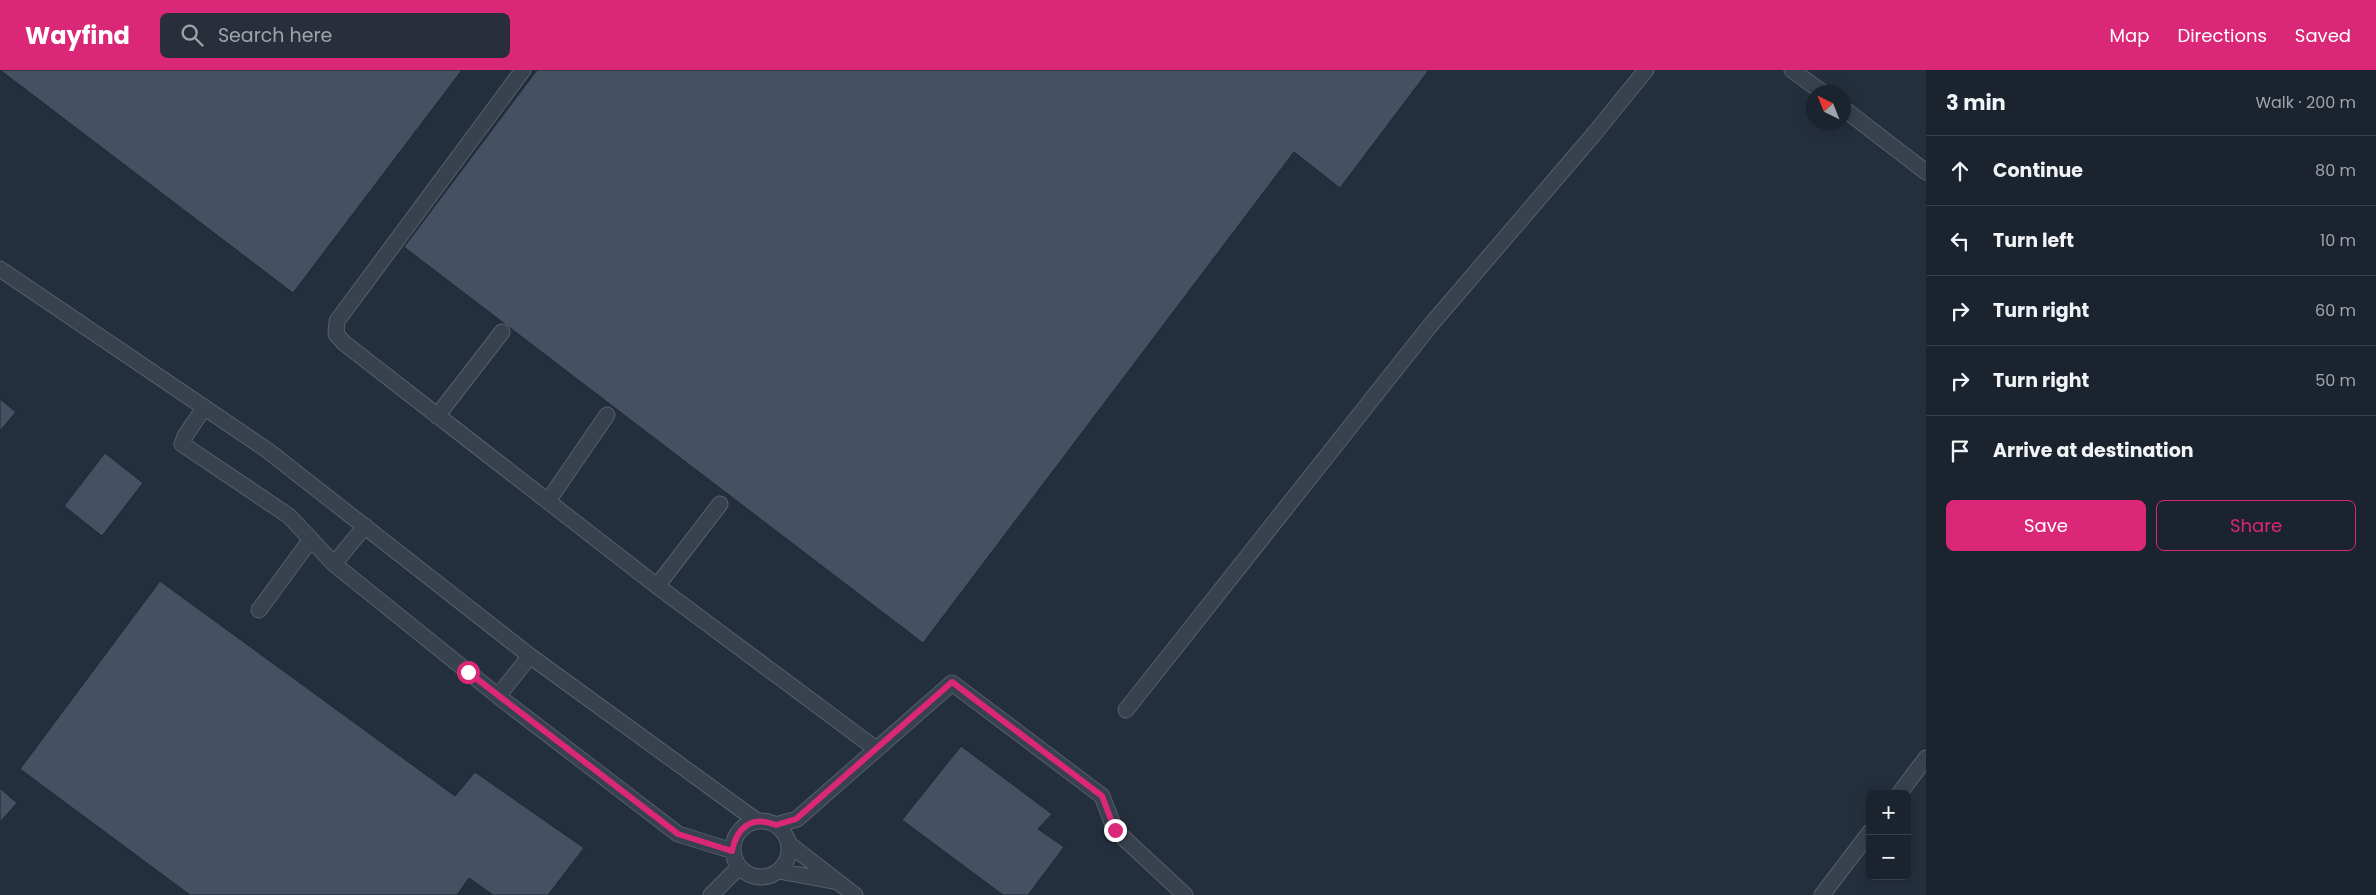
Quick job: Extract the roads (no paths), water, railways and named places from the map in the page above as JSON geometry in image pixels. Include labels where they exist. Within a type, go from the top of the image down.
[{"type":"lane","points":[[523,70],[337,321],[336,334],[344,343],[657,586],[876,749]]},
{"type":"lane","points":[[1126,710],[1430,327],[1646,70]]},
{"type":"lane","points":[[1792,70],[1812,85]]},
{"type":"lane","points":[[1851,114],[1926,172]]},
{"type":"lane","points":[[0,269],[267,450],[530,656],[757,821],[776,825],[786,835],[789,844],[789,854],[779,871],[767,877],[757,878],[747,874],[739,867],[732,851],[735,838],[741,830],[757,821]]},
{"type":"lane","points":[[437,416],[502,332]]},
{"type":"lane","points":[[204,408],[185,436],[182,444],[289,516],[334,564],[498,696],[678,834],[732,851]]},
{"type":"lane","points":[[548,501],[607,415]]},
{"type":"lane","points":[[657,586],[720,504]]},
{"type":"lane","points":[[334,564],[365,526]]},
{"type":"lane","points":[[258,610],[311,539]]},
{"type":"lane","points":[[498,696],[530,656]]},
{"type":"lane","points":[[776,825],[796,819],[952,682],[1102,796],[1115,830],[1185,895]]},
{"type":"lane","points":[[1902,790],[1926,758]]},
{"type":"lane","points":[[722,795],[741,830]]},
{"type":"lane","points":[[1822,895],[1868,835]]},
{"type":"lane","points":[[789,844],[855,895]]},
{"type":"lane","points":[[711,895],[739,867]]},
{"type":"lane","points":[[779,871],[838,882]]}]
